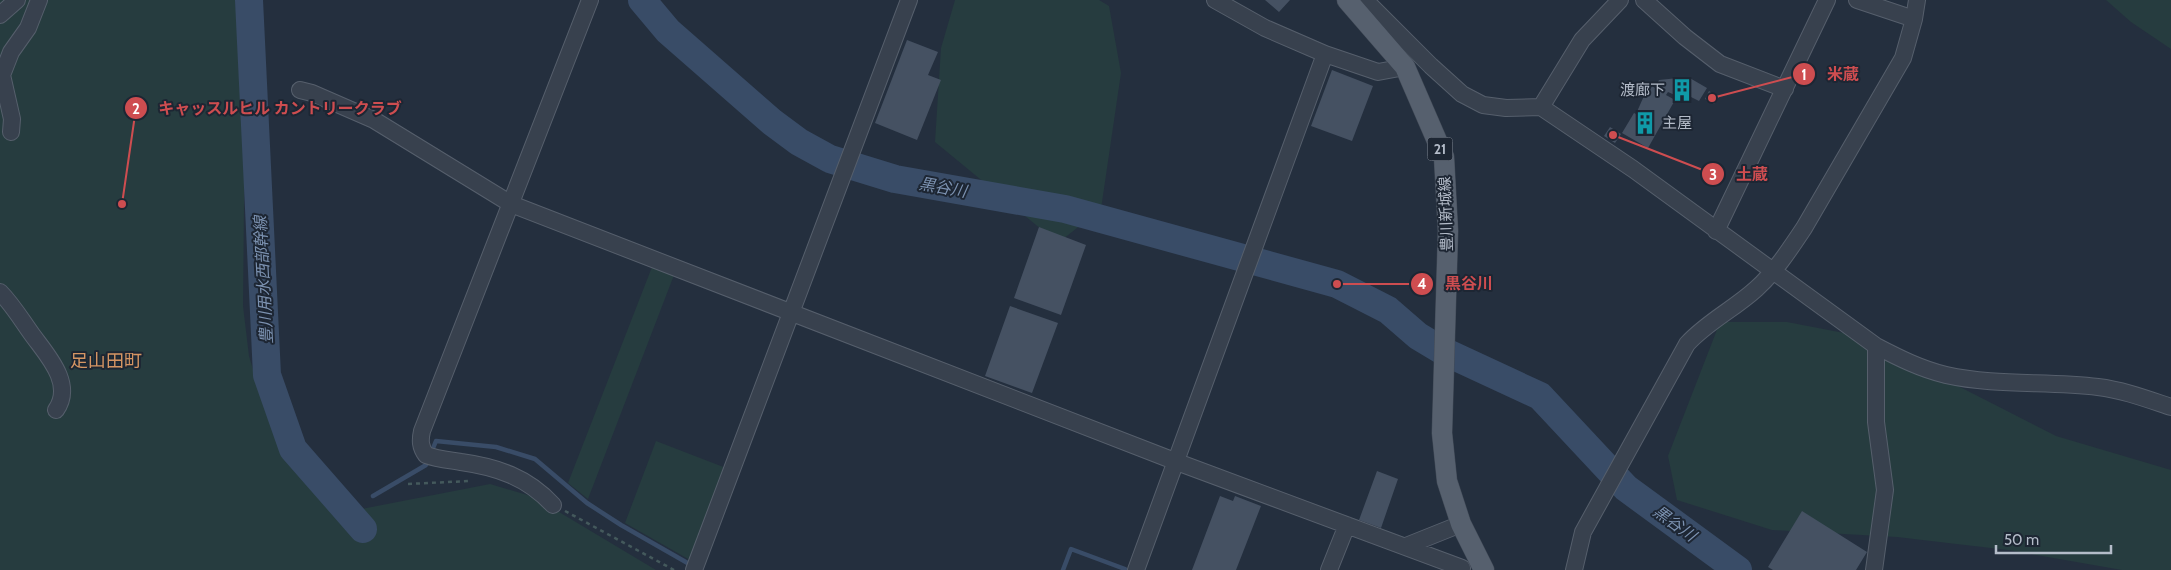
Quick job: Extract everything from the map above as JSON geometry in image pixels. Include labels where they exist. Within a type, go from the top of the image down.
[{"type":"main road","name":"豊川新城線","points":[[1347,0],[1366,5],[1405,67],[1444,157],[1448,231],[1442,433],[1447,481],[1460,524],[1484,570]]},
{"type":"street","points":[[0,15],[17,0]]},
{"type":"street","points":[[11,132],[12,119],[2,75],[11,52],[28,28],[38,0]]},
{"type":"street","points":[[553,505],[541,492],[511,473],[482,465],[426,455],[421,445],[422,431],[590,0]]},
{"type":"street","points":[[694,570],[909,0]]},
{"type":"street","points":[[1215,0],[1264,28],[1325,54],[1378,72],[1405,67]]},
{"type":"street","points":[[1541,107],[1582,40],[1620,0]]},
{"type":"street","points":[[1644,0],[1685,37],[1720,64],[1785,89]]},
{"type":"street","points":[[1716,231],[1828,0]]},
{"type":"street","points":[[1857,0],[1914,19]]},
{"type":"street","points":[[1574,570],[1583,532],[1687,344],[1698,332],[1756,289],[1772,272],[1804,228],[1904,58],[1917,0]]},
{"type":"street","points":[[1366,5],[1462,94],[1484,105],[1506,108],[1541,107],[1633,170],[1876,346],[1915,366],[1946,375],[1976,380],[2097,387],[2124,392],[2171,407]]},
{"type":"street","points":[[1136,570],[1325,54]]},
{"type":"street","points":[[300,90],[312,93],[374,120],[511,204],[1177,462],[1462,568]]},
{"type":"street","points":[[0,292],[53,363],[60,380],[62,393],[61,403],[56,410]]},
{"type":"street","points":[[1874,570],[1885,490],[1876,422],[1876,346]]},
{"type":"street","points":[[1406,546],[1460,524]]},
{"type":"street","points":[[1329,570],[1348,525]]},
{"type":"green space","points":[[0,0],[235,0],[245,102],[243,306],[249,356],[262,400],[290,460],[341,513],[490,484],[534,497],[656,570],[0,570]]},
{"type":"green space","points":[[955,0],[1099,0],[1109,6],[1121,73],[1101,209],[1058,243],[935,142],[941,48]]},
{"type":"green space","points":[[2106,0],[2171,0],[2171,49],[2131,22]]},
{"type":"green space","points":[[652,267],[674,275],[588,499],[568,483]]},
{"type":"green space","points":[[1720,322],[1787,322],[1844,333],[1911,362],[2056,436],[2171,470],[2171,570],[2122,570],[2008,550],[1897,537],[1772,530],[1677,500],[1668,456]]},
{"type":"green space","points":[[656,441],[726,468],[690,560],[625,523]]},
{"type":"building","points":[[1265,0],[1290,0],[1279,12]]},
{"type":"building","points":[[907,40],[938,52],[928,75],[941,80],[917,140],[875,123]]},
{"type":"building","points":[[1332,70],[1373,86],[1352,141],[1311,126]]},
{"type":"building","name":"主屋","points":[[1688,77],[1707,88],[1699,101],[1681,92],[1677,96],[1668,92],[1666,95],[1675,100],[1648,148],[1622,133],[1634,113],[1636,114],[1647,89],[1650,90],[1652,86],[1655,88],[1659,80]]},
{"type":"building","points":[[1709,91],[1719,97],[1714,104],[1705,99]]},
{"type":"building","points":[[1610,127],[1621,134],[1615,143],[1604,136]]},
{"type":"building","points":[[1039,227],[1086,245],[1061,315],[1014,298]]},
{"type":"building","points":[[1010,306],[1058,323],[1032,393],[985,376]]},
{"type":"building","points":[[1377,471],[1398,479],[1381,528],[1359,520]]},
{"type":"building","points":[[1220,496],[1233,501],[1235,496],[1261,506],[1236,570],[1192,570]]},
{"type":"building","points":[[1802,511],[1867,552],[1856,570],[1773,570],[1768,567]]},
{"type":"waterway","name":"豊川用水西部幹線","points":[[249,0],[267,375],[293,449],[363,529]]},
{"type":"waterway","name":"黒谷川","points":[[642,0],[668,31],[772,122],[799,142],[830,159],[895,179],[1065,209],[1337,284],[1388,310],[1418,336],[1443,351],[1540,396],[1626,488],[1738,570]]},
{"type":"waterway","points":[[373,496],[426,465],[436,441],[496,447],[535,459],[587,503],[691,565]]},
{"type":"waterway","points":[[1063,570],[1071,549],[1125,569]]},
{"type":"place","name":"渡廊下","points":[[1682,90]]},
{"type":"place","name":"米蔵","points":[[1712,98]]},
{"type":"place","name":"主屋","points":[[1645,123]]},
{"type":"place","name":"土蔵","points":[[1613,135]]},
{"type":"place","name":"キャッスルヒル カントリークラブ","points":[[122,204]]},
{"type":"place","name":"黒谷川","points":[[1337,284]]},
{"type":"district","name":"足山田町","points":[[106,361]]}]
